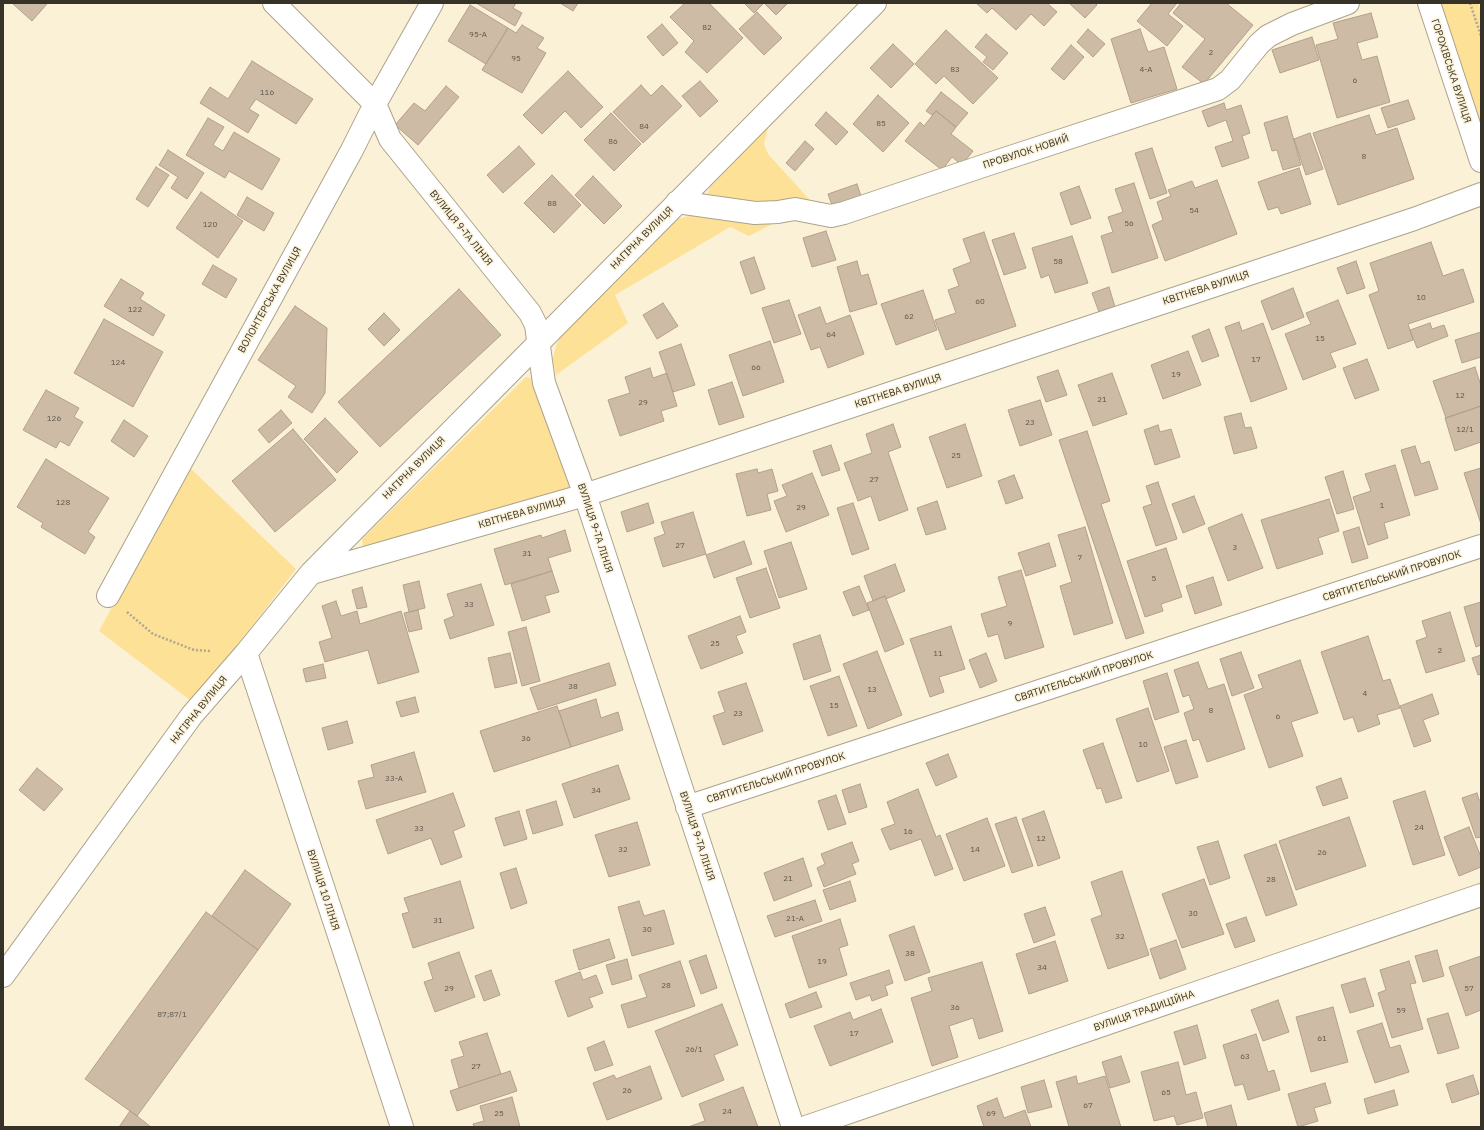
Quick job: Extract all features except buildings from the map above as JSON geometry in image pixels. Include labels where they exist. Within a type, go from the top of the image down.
[{"type":"street","name":"ВУЛИЦЯ 9-ТА ЛІНІЯ","points":[[274,3],[375,104],[390,139],[530,313],[536,325],[544,383],[585,495],[793,1127]]},
{"type":"street","name":"ВОЛОНТЕРСЬКА ВУЛИЦЯ","points":[[108,596],[352,150],[375,104],[432,3]]},
{"type":"street","name":"НАГІРНА ВУЛИЦЯ","points":[[3,976],[192,715],[246,653],[311,573],[874,3]]},
{"type":"street","name":"ПРОВУЛОК НОВИЙ","points":[[677,202],[754,213],[778,212],[795,209],[831,216],[844,213],[1218,89],[1230,80],[1259,44],[1268,36],[1292,24],[1348,3]]},
{"type":"street","name":"ГОРОХІВСЬКА ВУЛИЦЯ","points":[[1429,3],[1481,161]]},
{"type":"street","name":"КВІТНЕВА ВУЛИЦЯ","points":[[311,573],[585,495],[1414,219],[1481,194]]},
{"type":"street","name":"СВЯТИТЕЛЬСЬКИЙ ПРОВУЛОК","points":[[687,807],[1481,546]]},
{"type":"street","name":"ВУЛИЦЯ 10 ЛІНІЯ","points":[[246,653],[402,1127]]},
{"type":"street","name":"ВУЛИЦЯ ТРАДИЦІЙНА","points":[[806,1127],[1481,895]]},
{"type":"path","points":[[1470,3],[1481,36]]},
{"type":"path","points":[[108,596],[153,634],[194,650],[246,653]]},
{"type":"shaded area","points":[[1438,3],[1478,3],[1481,11],[1481,131]]},
{"type":"shaded area","points":[[768,128],[764,144],[768,154],[819,210],[710,200],[707,195],[710,187]]},
{"type":"shaded area","points":[[697,214],[784,218],[749,236],[730,227],[615,295],[628,323],[556,375],[553,359],[556,346],[563,331],[673,220]]},
{"type":"shaded area","points":[[526,377],[533,381],[569,479],[570,486],[568,491],[363,548],[362,539]]},
{"type":"shaded area","points":[[189,467],[296,569],[233,651],[190,700],[99,631]]}]
